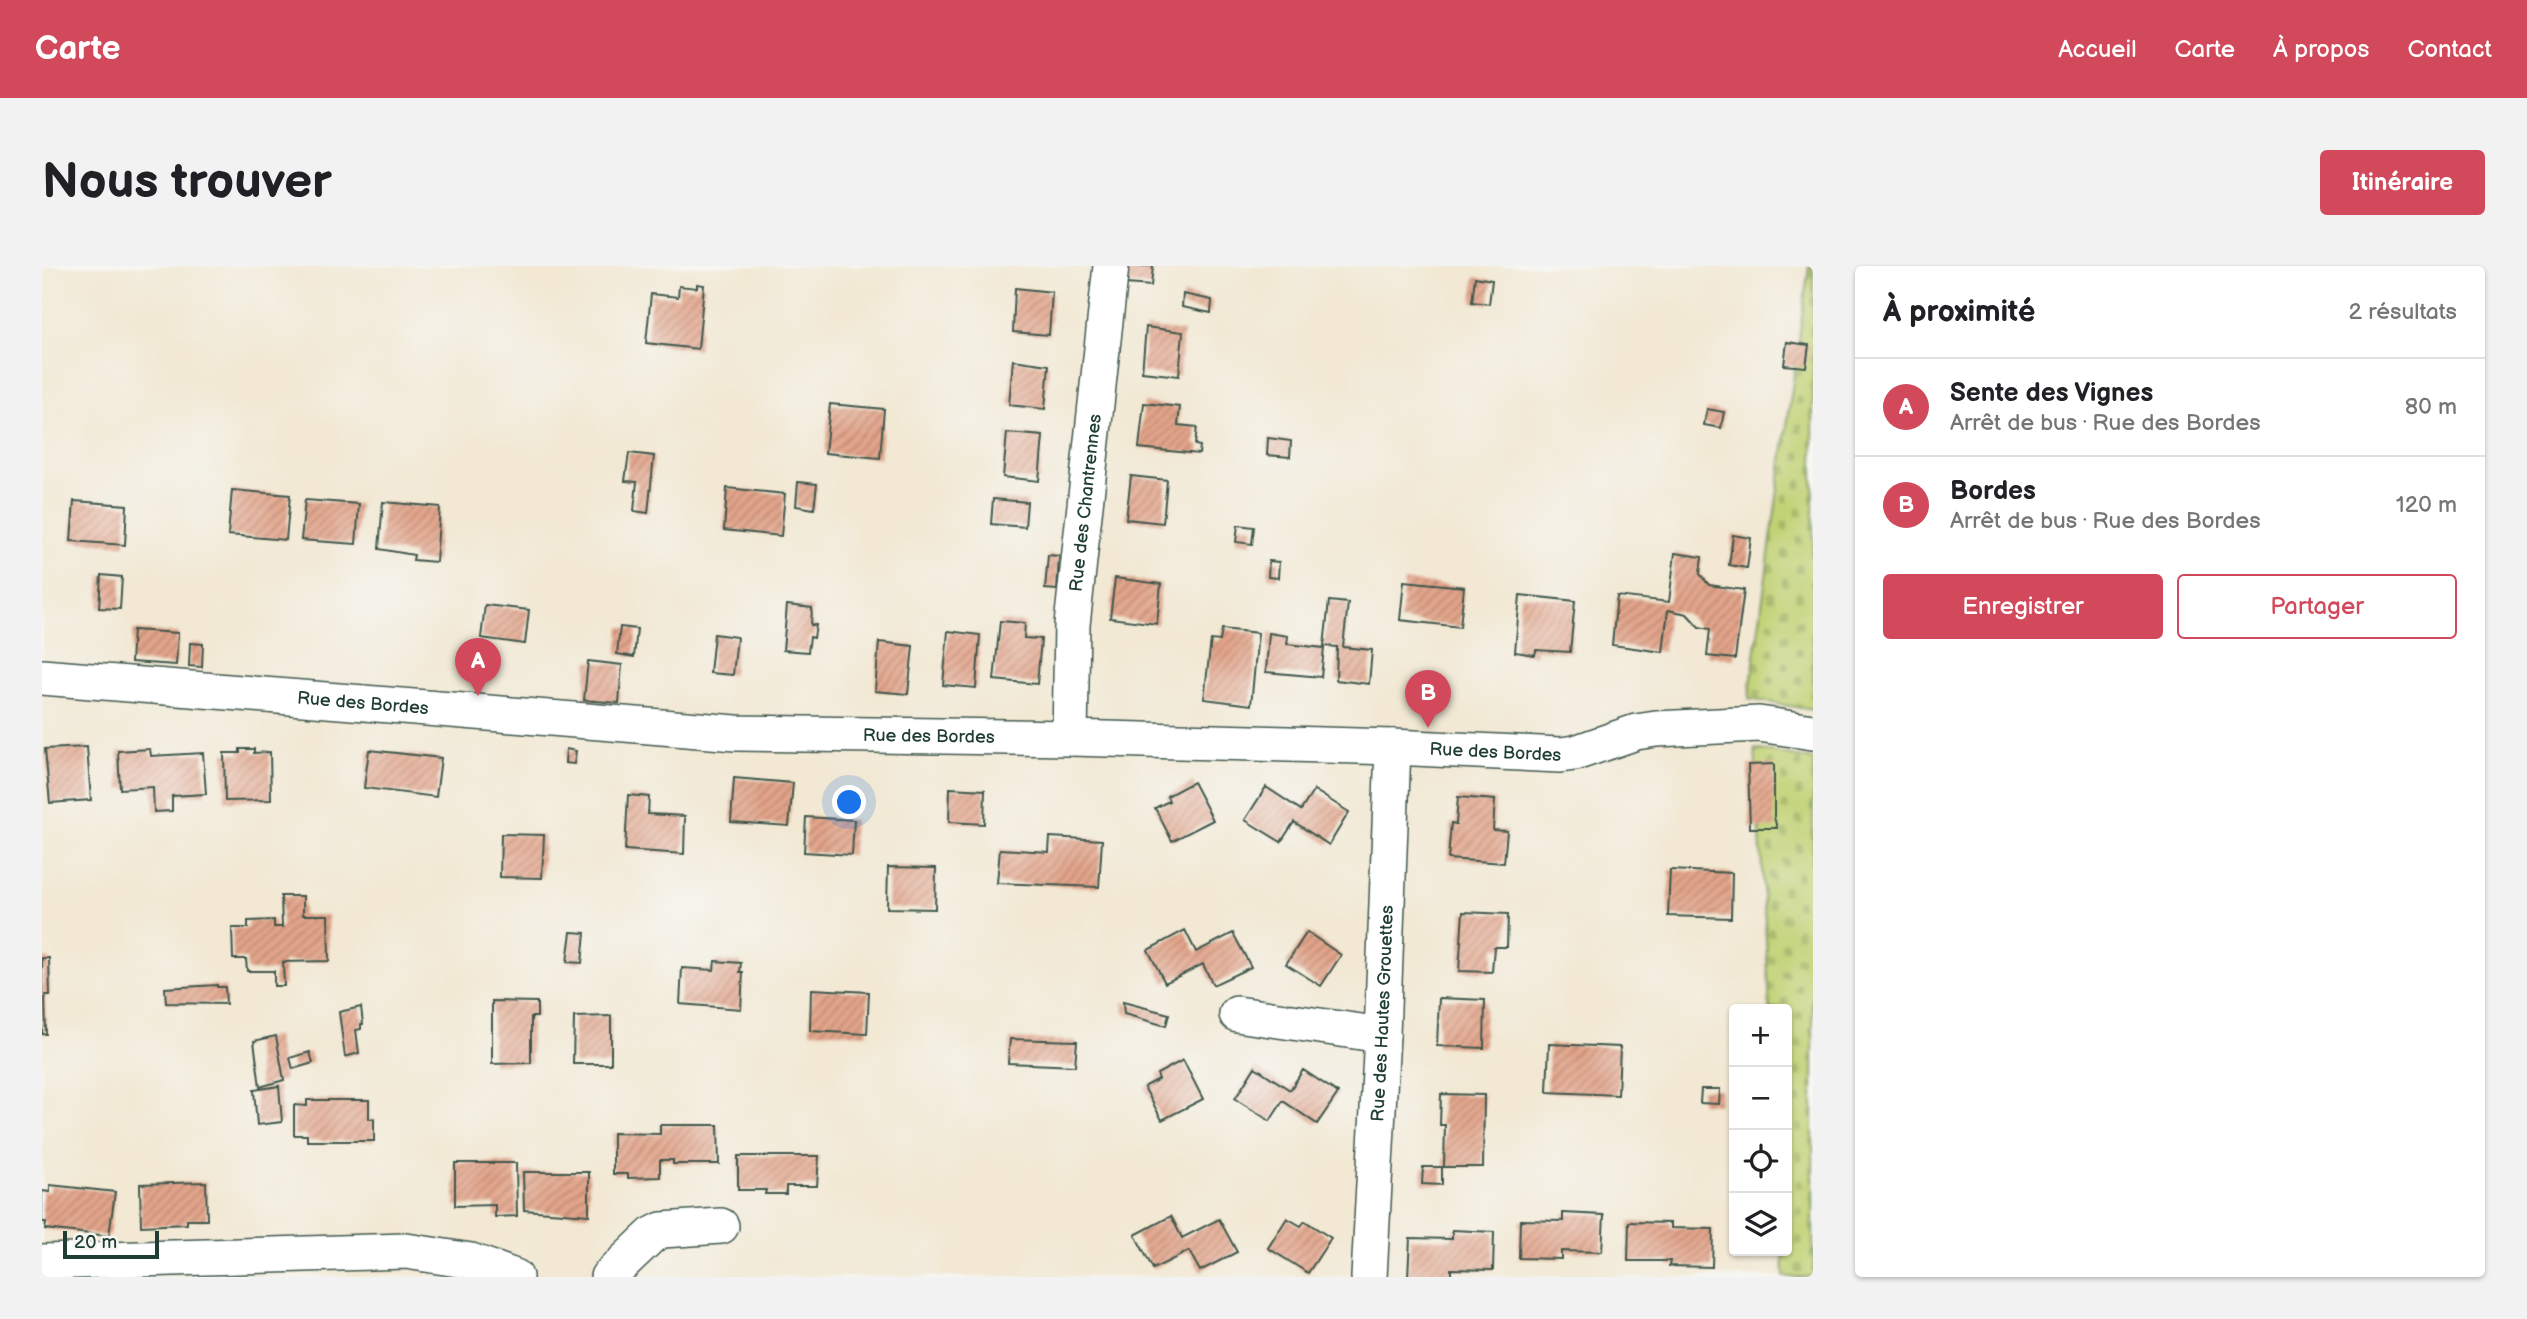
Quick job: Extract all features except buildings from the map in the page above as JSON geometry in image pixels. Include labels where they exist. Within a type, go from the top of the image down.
[{"type":"street","name":"Rue des Chantrennes","points":[[1070,738],[1072,625],[1111,266]]},
{"type":"street","name":"Rue des Bordes","points":[[42,677],[736,733],[1070,738],[1393,747],[1560,755],[1575,753],[1636,732],[1656,729],[1759,724],[1813,732]]},
{"type":"street","name":"Rue des Hautes Grouettes","points":[[1369,1277],[1393,747]]},
{"type":"street","points":[[1237,1014],[1382,1035]]},
{"type":"street","points":[[607,1277],[652,1235],[662,1230],[721,1226]]},
{"type":"street","points":[[42,1262],[407,1251],[471,1261],[516,1277]]},
{"type":"green space","points":[[1809,266],[1813,266],[1813,710],[1749,699]]},
{"type":"green space","points":[[1755,749],[1813,760],[1813,1277],[1784,1277],[1783,1256],[1792,1256],[1792,1004],[1770,1004]]},
{"type":"place","name":"Sente des Vignes","points":[[478,696]]},
{"type":"place","name":"Bordes","points":[[1428,728]]}]
